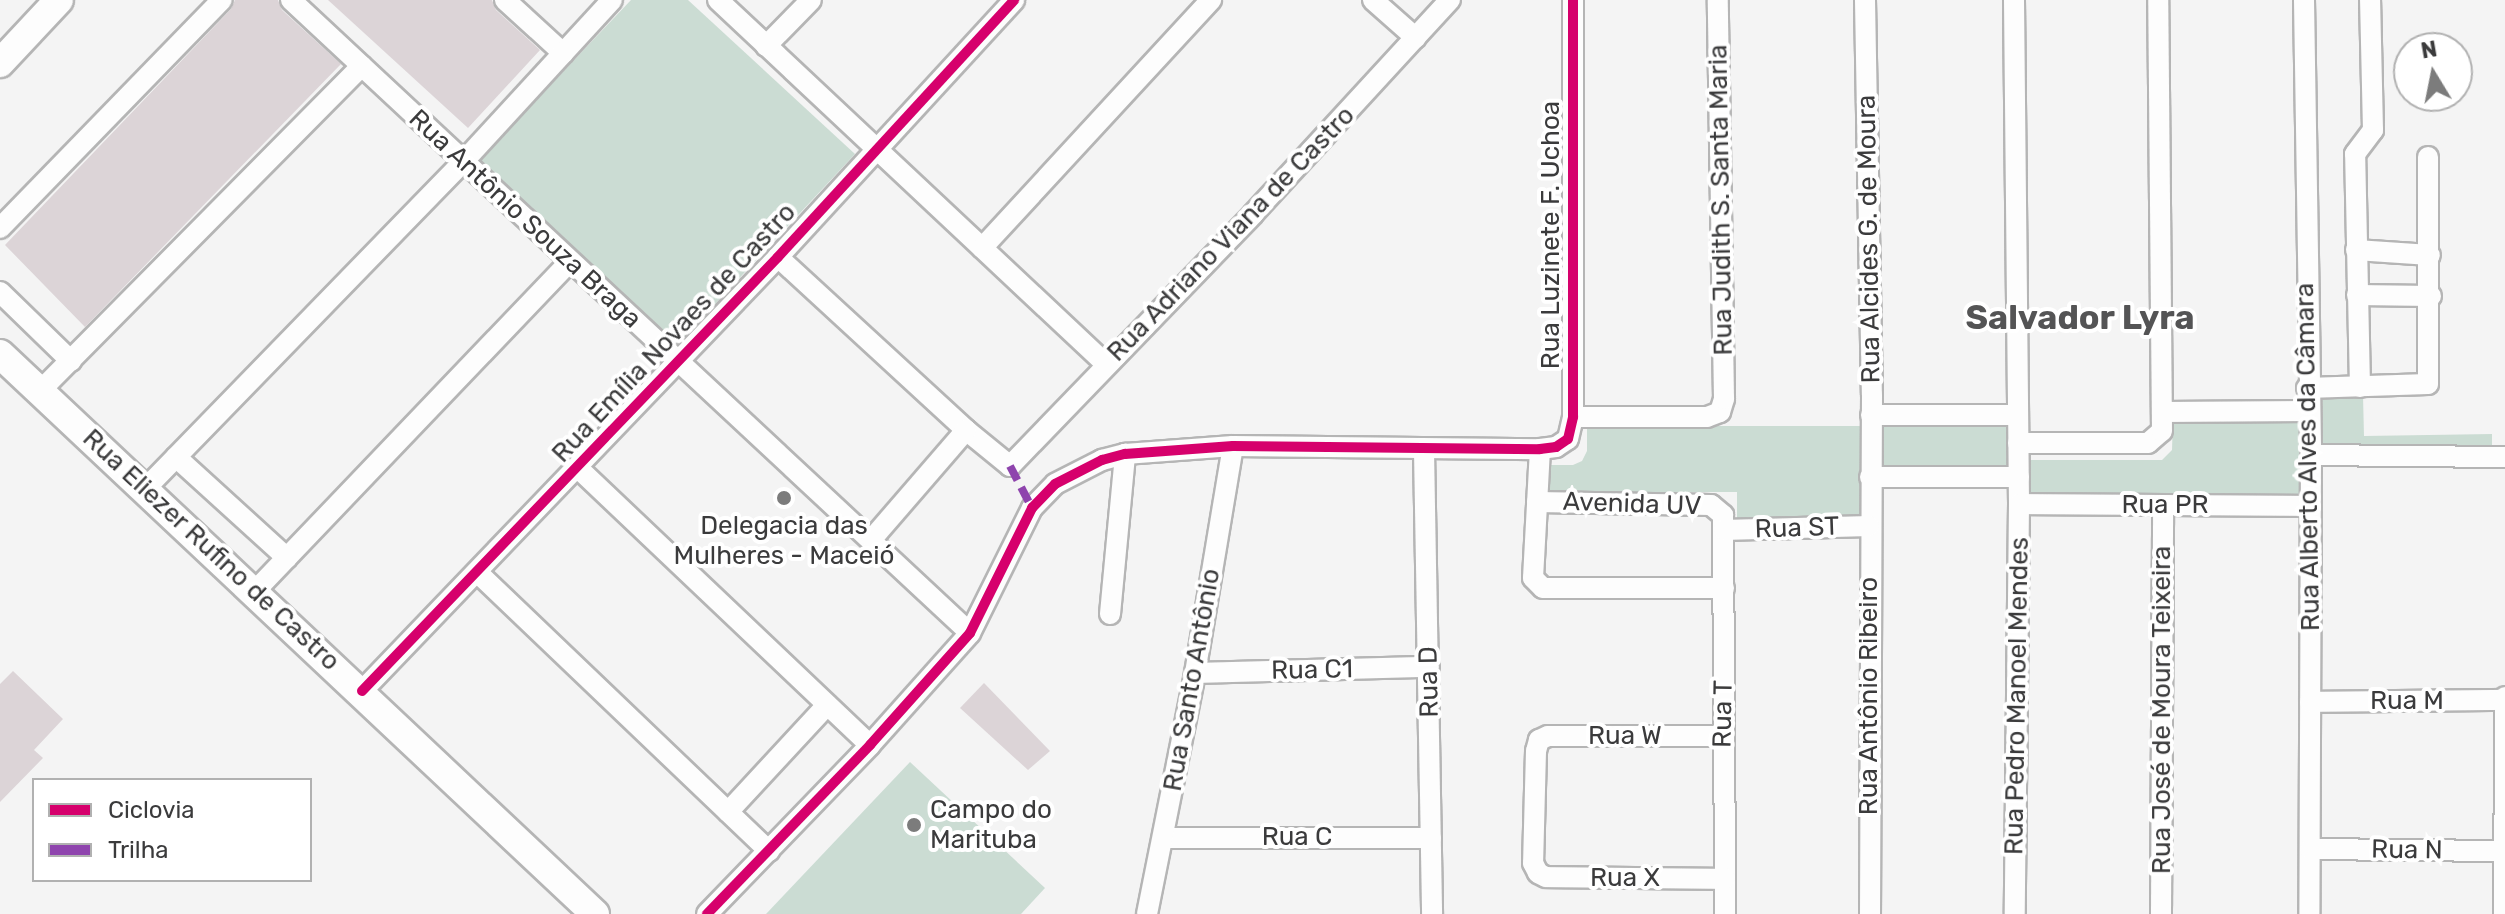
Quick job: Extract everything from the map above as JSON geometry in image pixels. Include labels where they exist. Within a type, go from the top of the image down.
[{"type":"street","points":[[0,63],[59,0]]},
{"type":"street","points":[[0,228],[222,0]]},
{"type":"street","name":"Rua Antônio Souza Braga","points":[[291,0],[970,633]]},
{"type":"street","points":[[505,0],[563,53]]},
{"type":"street","points":[[145,489],[463,162],[612,0]]},
{"type":"street","points":[[718,0],[1107,365]]},
{"type":"street","points":[[766,46],[811,0]]},
{"type":"street","name":"Rua Emília Novaes de Castro","points":[[362,691],[778,257],[1014,0]]},
{"type":"street","points":[[982,248],[1211,0]]},
{"type":"street","points":[[1373,0],[1416,38]]},
{"type":"street","name":"Rua Adriano Viana de Castro","points":[[966,430],[1010,466],[1450,0]]},
{"type":"street","name":"Rua Luzinete F. Uchoa","points":[[1573,0],[1573,417]]},
{"type":"street","name":"Rua Judith S. Santa Maria","points":[[1573,417],[1707,417],[1720,412],[1724,399],[1718,0]]},
{"type":"street","name":"Rua Alcides G. de Moura","points":[[1865,0],[1870,477]]},
{"type":"street","name":"Rua Pedro Manoel Mendes","points":[[2014,0],[2019,477],[2015,914]]},
{"type":"street","points":[[2018,443],[2148,443],[2162,422],[2158,0]]},
{"type":"street","name":"Rua Alberto Alves da Câmara","points":[[2304,0],[2307,388],[2311,455],[2309,914]]},
{"type":"street","points":[[2360,387],[2355,154],[2373,130],[2370,0]]},
{"type":"street","points":[[41,390],[362,66]]},
{"type":"street","points":[[2307,388],[2428,384],[2431,296],[2428,157]]},
{"type":"street","points":[[2356,250],[2430,255]]},
{"type":"street","points":[[778,257],[966,430],[872,539]]},
{"type":"street","points":[[255,591],[570,261]]},
{"type":"street","points":[[0,292],[71,361]]},
{"type":"street","points":[[2357,295],[2431,296]]},
{"type":"street","name":"Rua Eliezer Rufino de Castro","points":[[0,354],[362,691],[595,914]]},
{"type":"street","points":[[2162,422],[2308,411]]},
{"type":"street","points":[[1871,415],[2018,415]]},
{"type":"street","points":[[707,914],[870,745],[970,633],[1032,508],[1055,484],[1102,460],[1125,454],[1233,446],[1424,450],[1556,447],[1568,439],[1573,417]]},
{"type":"street","name":"Rua Santo Antônio","points":[[1147,914],[1195,673],[1233,446]]},
{"type":"street","points":[[1540,449],[1533,578],[1543,588],[1724,588]]},
{"type":"street","name":"Rua D","points":[[1424,450],[1432,914]]},
{"type":"street","points":[[1110,614],[1125,454]]},
{"type":"street","points":[[2311,455],[2505,457]]},
{"type":"street","name":"Rua Eliezer Rufino de Castro","points":[[176,457],[287,558]]},
{"type":"street","points":[[578,468],[870,745]]},
{"type":"street","points":[[1870,477],[2019,477]]},
{"type":"street","name":"Rua Antônio Ribeiro","points":[[1870,477],[1870,914]]},
{"type":"street","name":"Avenida UV","points":[[1537,502],[1711,505],[1724,523]]},
{"type":"street","name":"Rua PR","points":[[2019,504],[2311,506]]},
{"type":"street","name":"Rua José de Moura Teixeira","points":[[2161,914],[2163,506]]},
{"type":"street","name":"Rua ST","points":[[1724,523],[1869,526]]},
{"type":"street","name":"Rua T","points":[[1724,523],[1722,736],[1725,914]]},
{"type":"street","points":[[477,572],[769,851]]},
{"type":"street","name":"Rua C1","points":[[1195,673],[1429,667]]},
{"type":"street","points":[[2504,914],[2505,698]]},
{"type":"street","name":"Rua M","points":[[2310,702],[2505,698]]},
{"type":"street","points":[[728,812],[827,705]]},
{"type":"street","name":"Rua W","points":[[1533,863],[1536,751],[1539,740],[1548,736],[1722,736]]},
{"type":"street","name":"Rua C","points":[[1163,838],[1431,838]]},
{"type":"street","name":"Rua N","points":[[2310,849],[2505,851]]},
{"type":"street","name":"Rua X","points":[[1533,863],[1538,873],[1546,877],[1725,879]]},
{"type":"shaded area","points":[[631,0],[688,0],[855,154],[678,344],[478,161]]},
{"type":"shaded area","points":[[2363,395],[2364,436],[2492,434],[2492,448],[2323,450],[2322,396]]},
{"type":"shaded area","points":[[2173,417],[2307,418],[2307,500],[2026,499],[2026,460],[2162,460],[2172,450]]},
{"type":"shaded area","points":[[1587,426],[2012,426],[2011,473],[1865,473],[1865,523],[1737,527],[1737,492],[1547,492],[1547,465],[1573,465],[1582,461],[1587,451]]},
{"type":"shaded area","name":"Campo do Marituba","points":[[910,762],[1045,888],[1021,914],[766,914]]},
{"type":"building","points":[[235,0],[278,0],[282,10],[341,64],[85,327],[5,245],[231,9]]},
{"type":"building","points":[[328,0],[492,0],[496,10],[540,50],[468,128]]},
{"type":"building","points":[[13,671],[63,719],[34,750],[43,758],[0,802],[0,684]]},
{"type":"building","points":[[984,683],[1050,751],[1028,770],[960,708]]},
{"type":"marked path","points":[[1010,466],[1032,508]]},
{"type":"cycle path","points":[[362,691],[778,257],[1014,0]]},
{"type":"cycle path","points":[[707,914],[870,745],[970,633],[1032,508],[1055,484],[1102,460],[1125,454],[1233,446],[1540,449],[1556,447],[1568,439],[1573,417],[1573,0]]},
{"type":"place","name":"Delegacia das Mulheres - Maceió","points":[[784,498]]},
{"type":"place","name":"Campo do Marituba","points":[[914,825]]},
{"type":"district","name":"Salvador Lyra","points":[[2080,318]]}]
